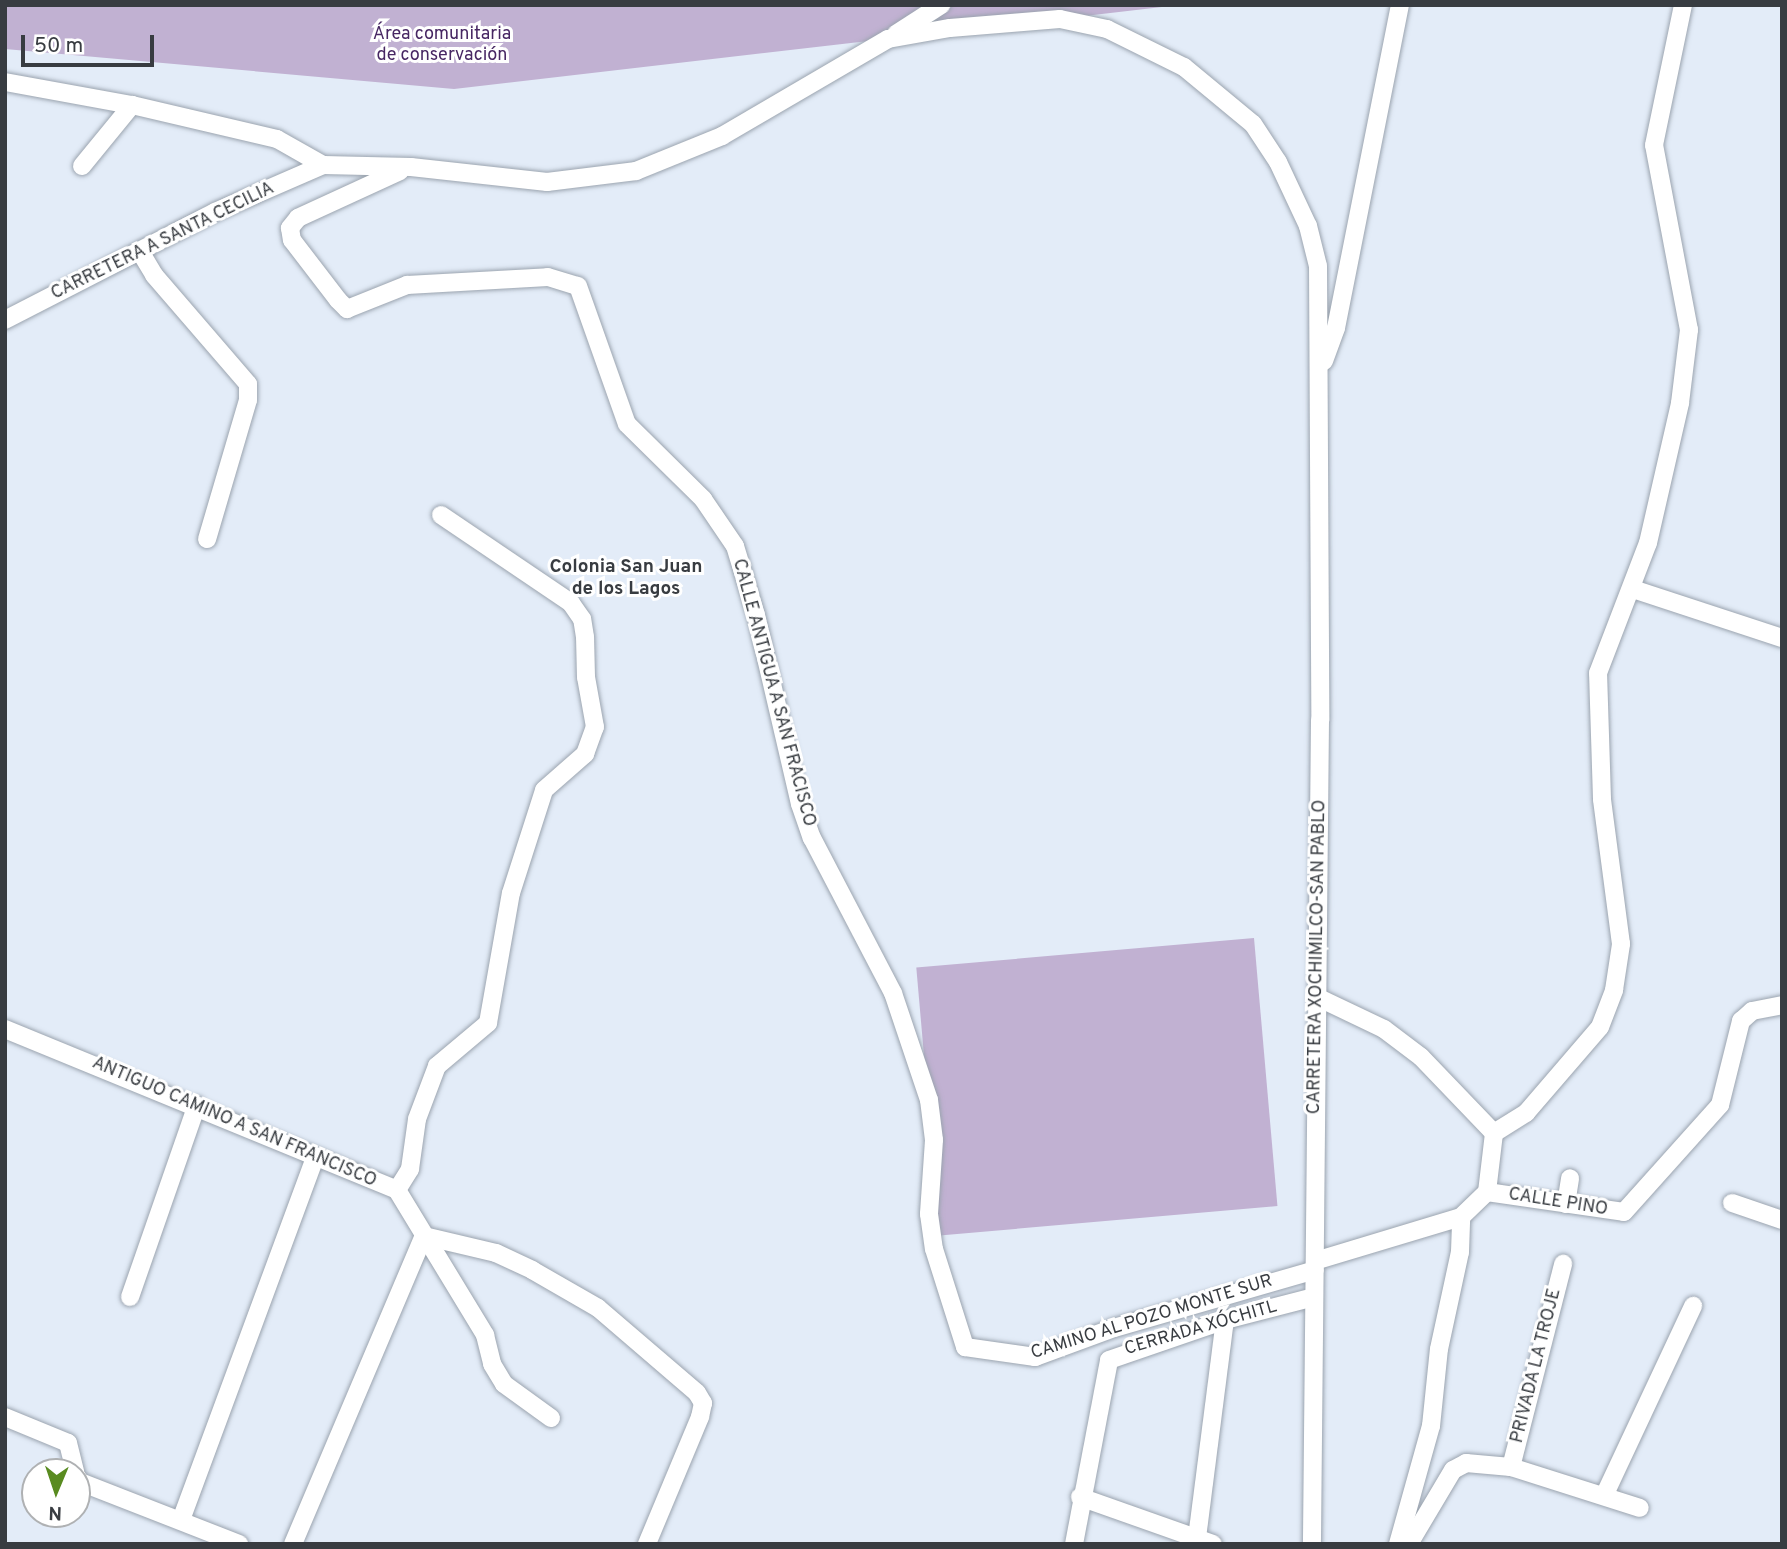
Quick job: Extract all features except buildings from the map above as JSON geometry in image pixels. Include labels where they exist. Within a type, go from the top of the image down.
[{"type":"street","points":[[888,39],[941,5]]},
{"type":"street","points":[[1320,371],[1336,328],[1400,5]]},
{"type":"street","points":[[1494,1133],[1526,1113],[1600,1027],[1614,990],[1621,944],[1602,799],[1598,673],[1633,589],[1680,402],[1689,330],[1654,145],[1682,5]]},
{"type":"street","name":"CARRETERA A SANTA CECILIA","points":[[5,320],[141,253],[215,212],[324,165],[411,167],[547,182],[636,171],[722,136],[888,39],[1005,22],[1060,19],[1107,29],[1141,43],[1219,94],[1253,124],[1278,162],[1308,226],[1318,266],[1320,371]]},
{"type":"street","points":[[5,82],[132,105],[277,139],[324,165]]},
{"type":"street","points":[[82,166],[132,105]]},
{"type":"street","name":"CALLE ANTIGUA A SAN FRACISCO","points":[[411,167],[309,212],[290,228],[292,240],[347,309],[407,285],[548,277],[578,286],[627,424],[703,499],[735,546],[756,615],[800,804],[812,838],[892,993],[929,1100],[934,1140],[929,1214],[934,1249],[961,1342],[988,1353]]},
{"type":"street","points":[[141,253],[154,275],[248,384],[248,400],[207,539]]},
{"type":"street","name":"CARRETERA XOCHIMILCO-SAN PABLO","points":[[1312,1544],[1320,371]]},
{"type":"street","points":[[397,1190],[410,1170],[418,1119],[437,1066],[488,1023],[511,893],[544,790],[585,754],[595,727],[582,619],[571,603],[441,515]]},
{"type":"street","points":[[1633,589],[1782,638]]},
{"type":"street","points":[[1317,997],[1384,1029],[1421,1057],[1494,1133]]},
{"type":"street","name":"CALLE PINO","points":[[1315,1266],[1461,1216],[1487,1192],[1616,1212],[1632,1207],[1720,1105],[1741,1021],[1752,1011],[1782,1005]]},
{"type":"street","name":"ANTIGUO CAMINO A SAN FRANCISCO","points":[[5,1029],[197,1105],[315,1158],[397,1190],[485,1335],[492,1364],[503,1384],[551,1418]]},
{"type":"street","points":[[130,1297],[197,1105]]},
{"type":"street","points":[[1487,1192],[1494,1133]]},
{"type":"street","points":[[181,1520],[315,1158]]},
{"type":"street","points":[[1566,1204],[1570,1178]]},
{"type":"street","points":[[1732,1203],[1782,1220]]},
{"type":"street","points":[[1398,1544],[1431,1426],[1439,1349],[1460,1252],[1461,1216]]},
{"type":"street","points":[[293,1544],[424,1236],[496,1253],[543,1276],[598,1308],[698,1394],[703,1403],[700,1418],[648,1541]]},
{"type":"street","name":"PRIVADA LA TROJE","points":[[1511,1467],[1563,1264]]},
{"type":"street","name":"CAMINO AL POZO MONTE SUR","points":[[988,1353],[1035,1357],[1114,1328],[1315,1266]]},
{"type":"street","name":"CERRADA XÓCHITL","points":[[1074,1544],[1080,1497],[1109,1360],[1225,1320],[1314,1297]]},
{"type":"street","points":[[1605,1494],[1693,1306]]},
{"type":"street","points":[[1080,1497],[1205,1541],[1225,1320]]},
{"type":"street","points":[[5,1417],[68,1443],[72,1458]]},
{"type":"street","points":[[1409,1544],[1452,1470],[1466,1462],[1511,1467],[1605,1494],[1640,1508]]},
{"type":"street","points":[[91,1486],[239,1544]]},
{"type":"green space","name":"Área comunitaria de conservación","points":[[5,5],[1179,5],[454,89],[5,49]]},
{"type":"green space","points":[[1254,938],[1277,1206],[940,1236],[916,968]]},
{"type":"district","name":"Colonia San Juan de los Lagos","points":[[626,579]]}]
